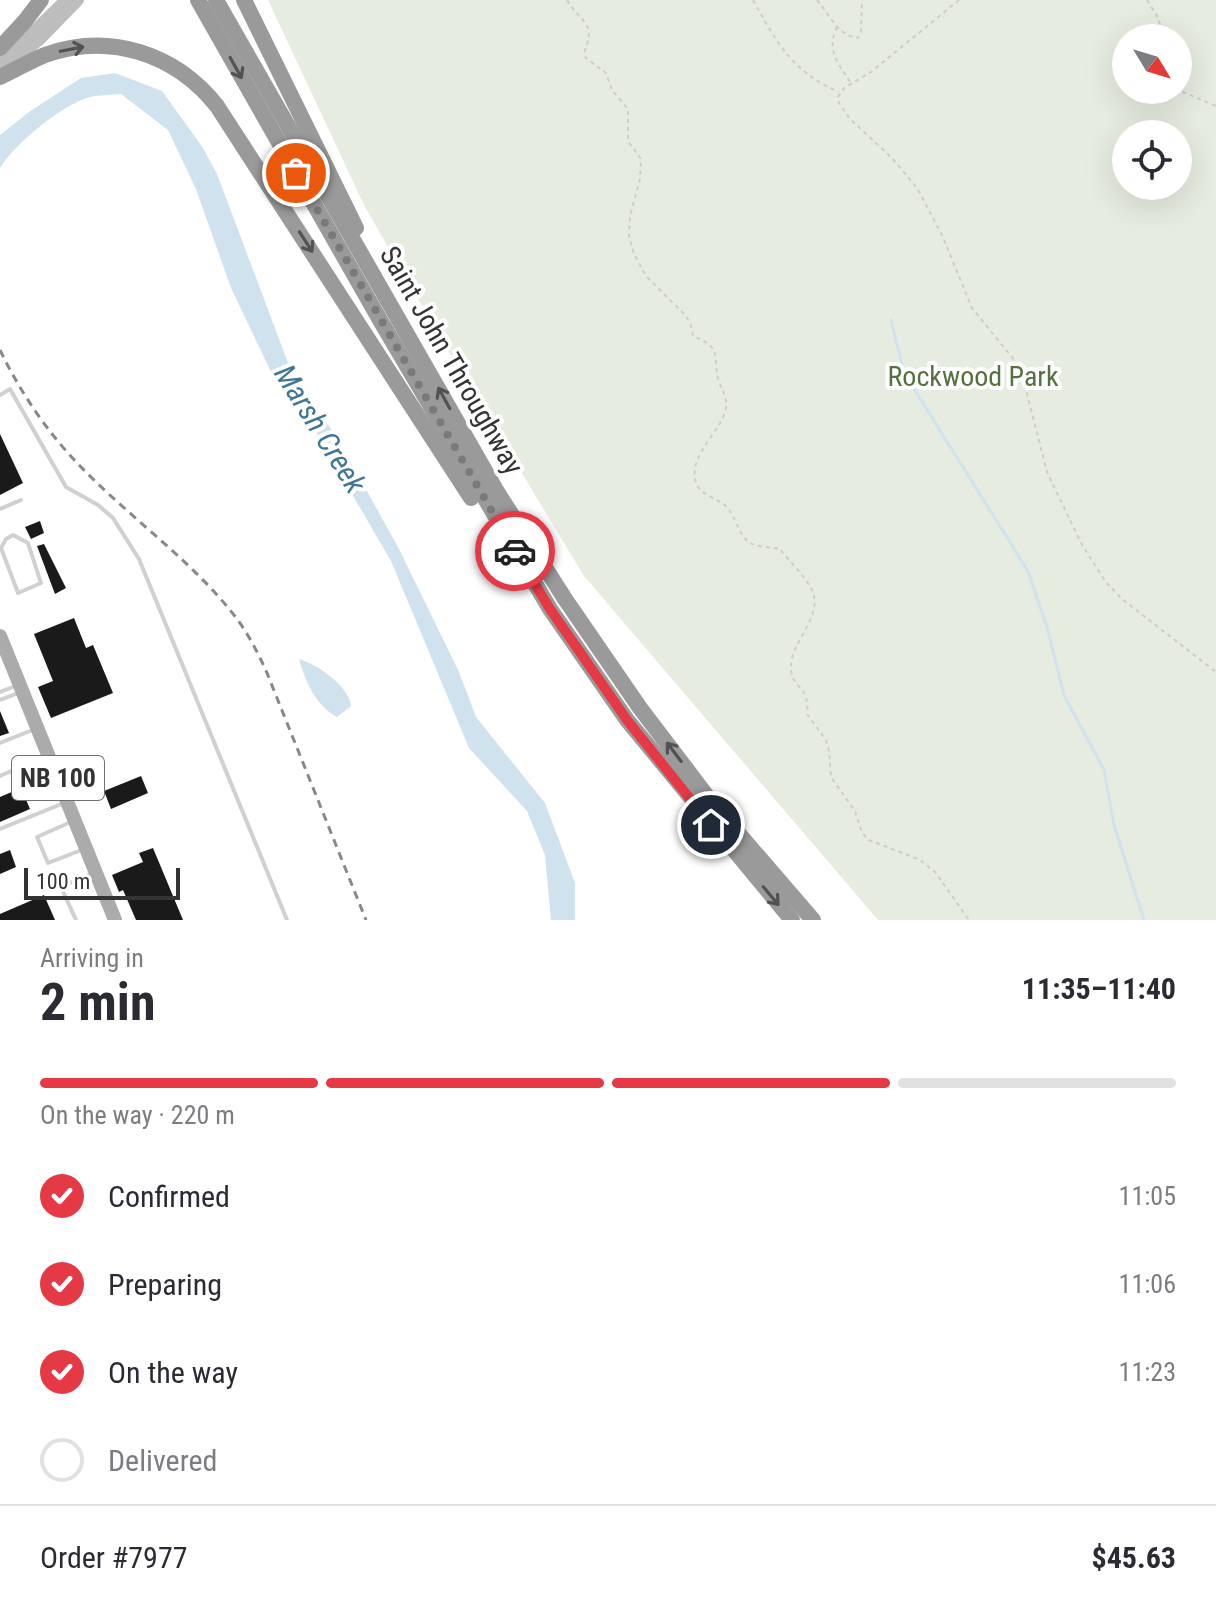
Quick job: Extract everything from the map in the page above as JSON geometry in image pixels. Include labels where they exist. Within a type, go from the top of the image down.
[{"type":"highway","points":[[0,48],[41,0]]},
{"type":"highway","name":"Saint John Throughway","points":[[198,0],[380,320],[550,609],[627,720],[792,920]]},
{"type":"highway","name":"Saint John Throughway","points":[[216,0],[496,490],[601,653],[713,804],[813,920]]},
{"type":"highway","points":[[244,0],[394,309]]},
{"type":"highway","points":[[0,77],[43,56],[89,46],[130,48],[167,62],[186,74],[217,106],[476,505],[550,609]]},
{"type":"main road","points":[[0,57],[34,31],[66,0]]},
{"type":"main road","points":[[0,70],[39,40],[78,0]]},
{"type":"main road","name":"NB 100","points":[[0,636],[3,652],[22,688],[115,920]]},
{"type":"lane","points":[[0,395],[10,389],[66,487],[106,511],[127,536],[145,572],[287,920]]},
{"type":"lane","points":[[0,509],[21,500]]},
{"type":"lane","points":[[13,535],[28,543],[41,583],[18,593],[8,568],[1,548],[6,539],[13,535]]},
{"type":"lane","points":[[0,571],[8,568]]},
{"type":"lane","points":[[0,692],[22,688]]},
{"type":"lane","points":[[0,700],[22,688]]},
{"type":"lane","points":[[0,743],[38,728]]},
{"type":"lane","points":[[0,776],[49,755]]},
{"type":"lane","points":[[0,829],[67,801]]},
{"type":"lane","points":[[75,820],[37,837],[48,863],[86,848]]},
{"type":"lane","points":[[76,920],[61,887],[96,872]]},
{"type":"path","points":[[567,0],[590,29],[591,37],[584,53],[586,58],[606,73],[612,90],[628,109],[628,141],[641,159],[629,236],[638,267],[685,315],[693,336],[709,343],[716,355],[717,376],[727,403],[726,412],[699,459],[695,478],[699,489],[729,509],[746,540],[753,545],[780,549],[811,588],[814,609],[791,659],[791,673],[808,697],[807,714],[820,729],[829,751],[831,777],[855,811],[862,833],[869,840],[920,860],[935,872],[969,920]]},
{"type":"path","points":[[753,0],[779,45],[795,64],[807,76],[840,92]]},
{"type":"path","points":[[817,0],[837,27],[850,37],[858,38],[862,0]]},
{"type":"path","points":[[840,92],[871,72],[959,0]]},
{"type":"path","points":[[1147,0],[1160,24]]},
{"type":"path","points":[[837,27],[831,40],[834,57],[852,84]]},
{"type":"path","points":[[840,92],[839,103],[850,119],[892,158],[917,188],[942,235],[972,308],[1015,361],[1023,378],[1047,472],[1081,543],[1105,581],[1122,599],[1216,672]]},
{"type":"path","points":[[1192,96],[1216,106]]},
{"type":"green space","name":"Rockwood Park","points":[[268,0],[1216,0],[1216,920],[878,920],[584,576],[365,207]]},
{"type":"water","name":"Marsh Creek","points":[[115,73],[162,91],[203,148],[217,174],[296,384],[335,434],[398,547],[459,672],[476,717],[545,803],[575,883],[575,920],[551,920],[545,855],[527,811],[469,748],[391,561],[316,432],[274,378],[231,288],[196,189],[168,130],[121,94],[90,97],[78,101],[40,126],[0,168],[0,135],[81,78]]},
{"type":"water","points":[[299,659],[331,677],[345,691],[351,706],[337,717],[323,706],[308,684]]},
{"type":"building","points":[[0,434],[23,483],[0,495]]},
{"type":"building","points":[[40,521],[44,533],[31,539],[25,527]]},
{"type":"building","points":[[44,544],[66,588],[55,594],[37,546]]},
{"type":"building","points":[[74,618],[86,648],[93,645],[113,693],[51,718],[38,687],[53,681],[34,634]]},
{"type":"building","points":[[0,711],[9,733],[0,736]]},
{"type":"building","points":[[141,776],[148,793],[111,809],[104,791]]},
{"type":"building","points":[[21,788],[30,809],[0,822],[0,797]]},
{"type":"building","points":[[153,848],[183,920],[136,920],[123,890],[119,892],[112,875],[143,862],[139,853]]},
{"type":"building","points":[[10,850],[16,867],[0,874],[0,854]]},
{"type":"building","points":[[44,895],[55,920],[0,920],[0,914]]},
{"type":"waterway","points":[[891,320],[904,373],[1028,571],[1047,627],[1064,695],[1104,770],[1114,825],[1144,920]]},
{"type":"railway","points":[[0,350],[16,381],[68,453],[198,575],[244,629],[267,673],[366,920]]},
{"type":"way so far","points":[[296,173],[515,551]]},
{"type":"route","points":[[515,551],[550,609],[627,720],[711,825]]}]
